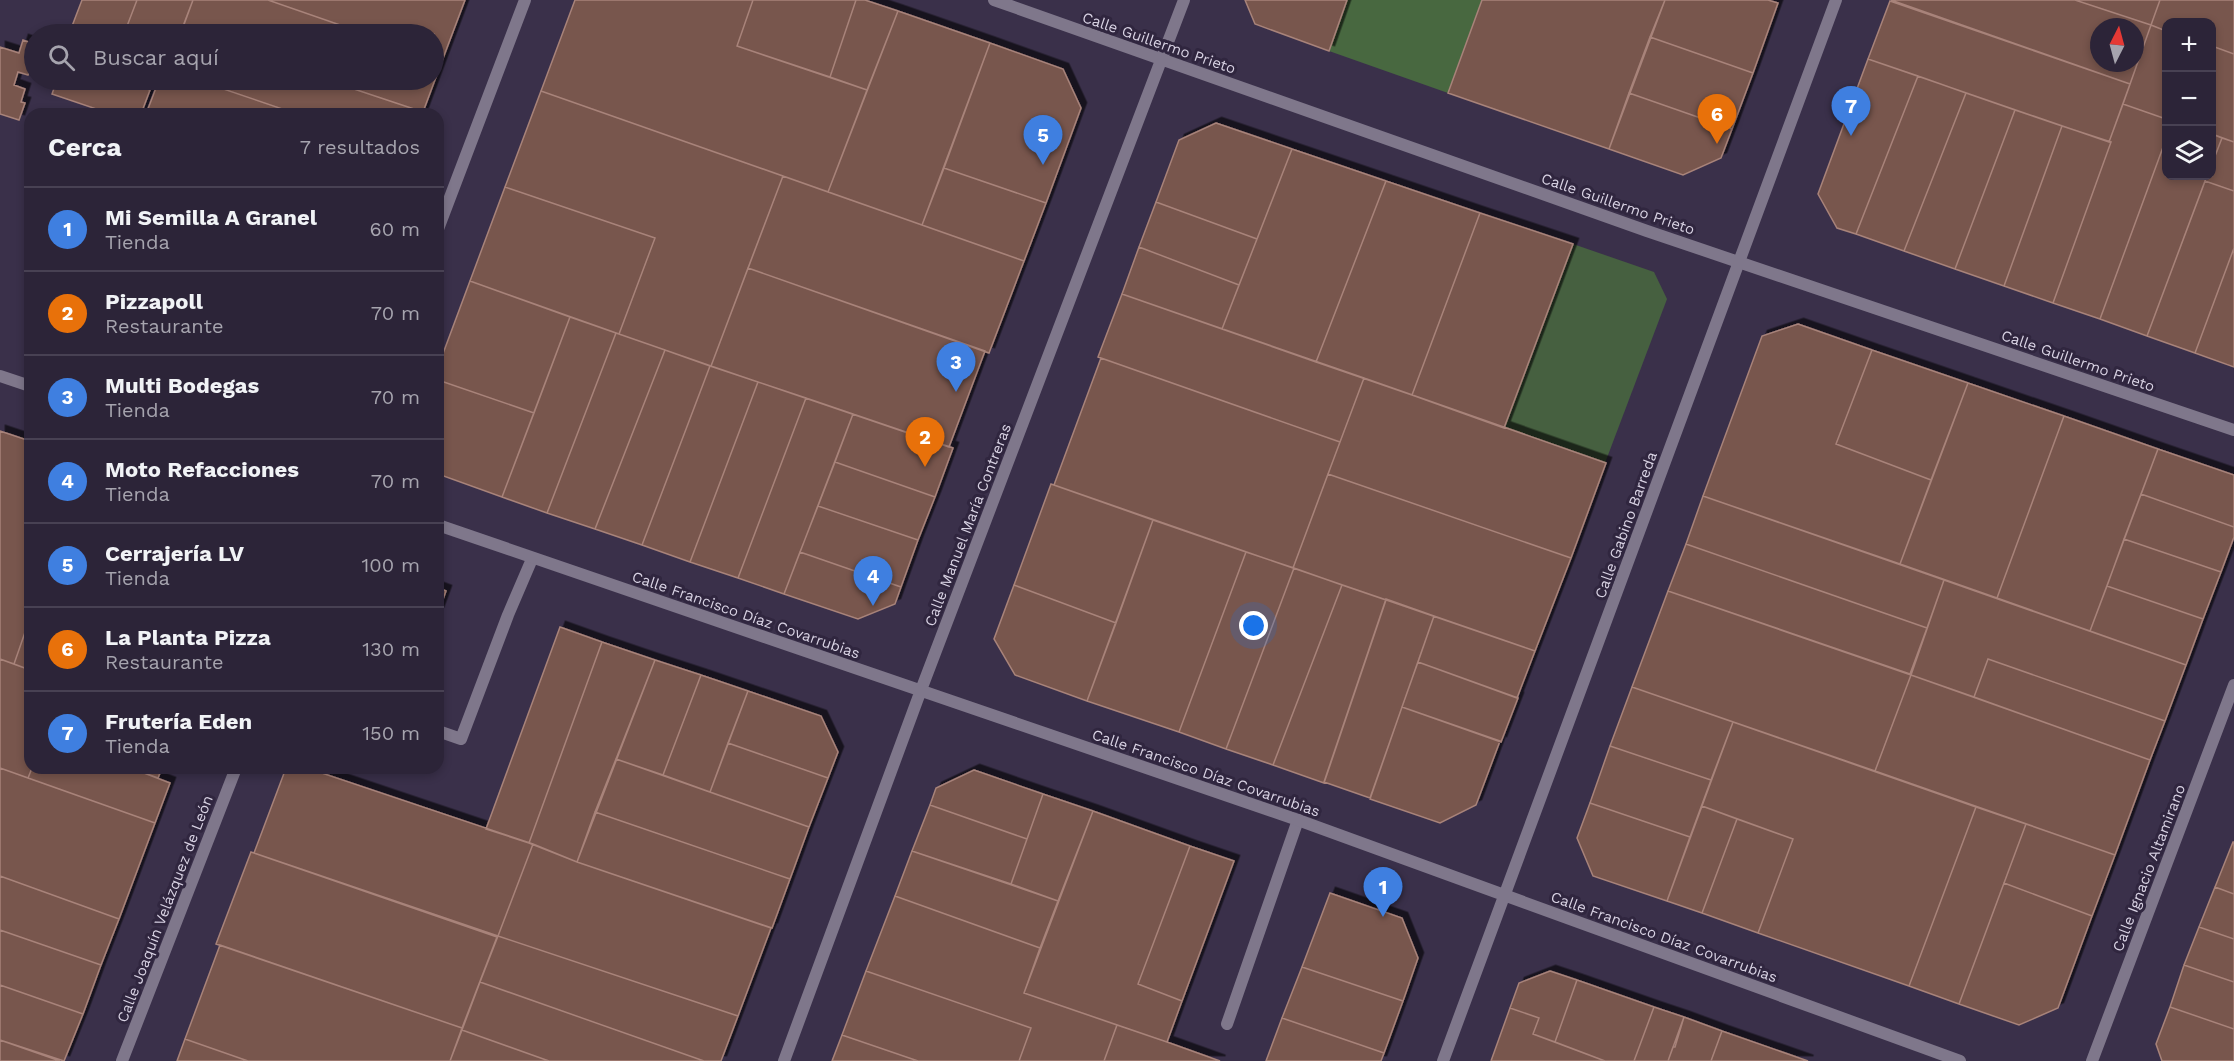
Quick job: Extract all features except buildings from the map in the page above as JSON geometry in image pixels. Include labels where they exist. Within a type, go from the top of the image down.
[{"type":"street","points":[[444,213],[525,0]]},
{"type":"street","name":"Calle Guillermo Prieto","points":[[994,0],[1739,261],[2234,430]]},
{"type":"street","name":"Calle Manuel María Contreras","points":[[784,1061],[921,690],[1184,0]]},
{"type":"street","name":"Calle Gabino Barreda","points":[[1443,1061],[1836,0]]},
{"type":"street","points":[[0,376],[24,384]]},
{"type":"street","name":"Calle Francisco Díaz Covarrubias","points":[[444,527],[1298,820],[1960,1061]]},
{"type":"street","points":[[444,733],[461,739],[532,559]]},
{"type":"street","name":"Calle Ignacio Altamirano","points":[[2092,1061],[2234,685]]},
{"type":"street","name":"Calle Joaquín Velázquez de León","points":[[122,1061],[234,774]]},
{"type":"street","points":[[1227,1024],[1298,820]]},
{"type":"green space","points":[[1347,0],[1482,0],[1448,93],[1329,51]]},
{"type":"green space","points":[[1573,244],[1654,272],[1667,299],[1605,463],[1504,428]]},
{"type":"place","name":"Frutería Eden","points":[[1851,136]]},
{"type":"place","name":"La Planta Pizza","points":[[1717,144]]},
{"type":"place","name":"Cerrajería LV","points":[[1043,165]]},
{"type":"place","name":"Multi Bodegas","points":[[956,392]]},
{"type":"place","name":"Pizzapoll","points":[[925,467]]},
{"type":"place","name":"Moto Refacciones","points":[[873,606]]},
{"type":"place","name":"Mi Semilla A Granel","points":[[1383,917]]}]
